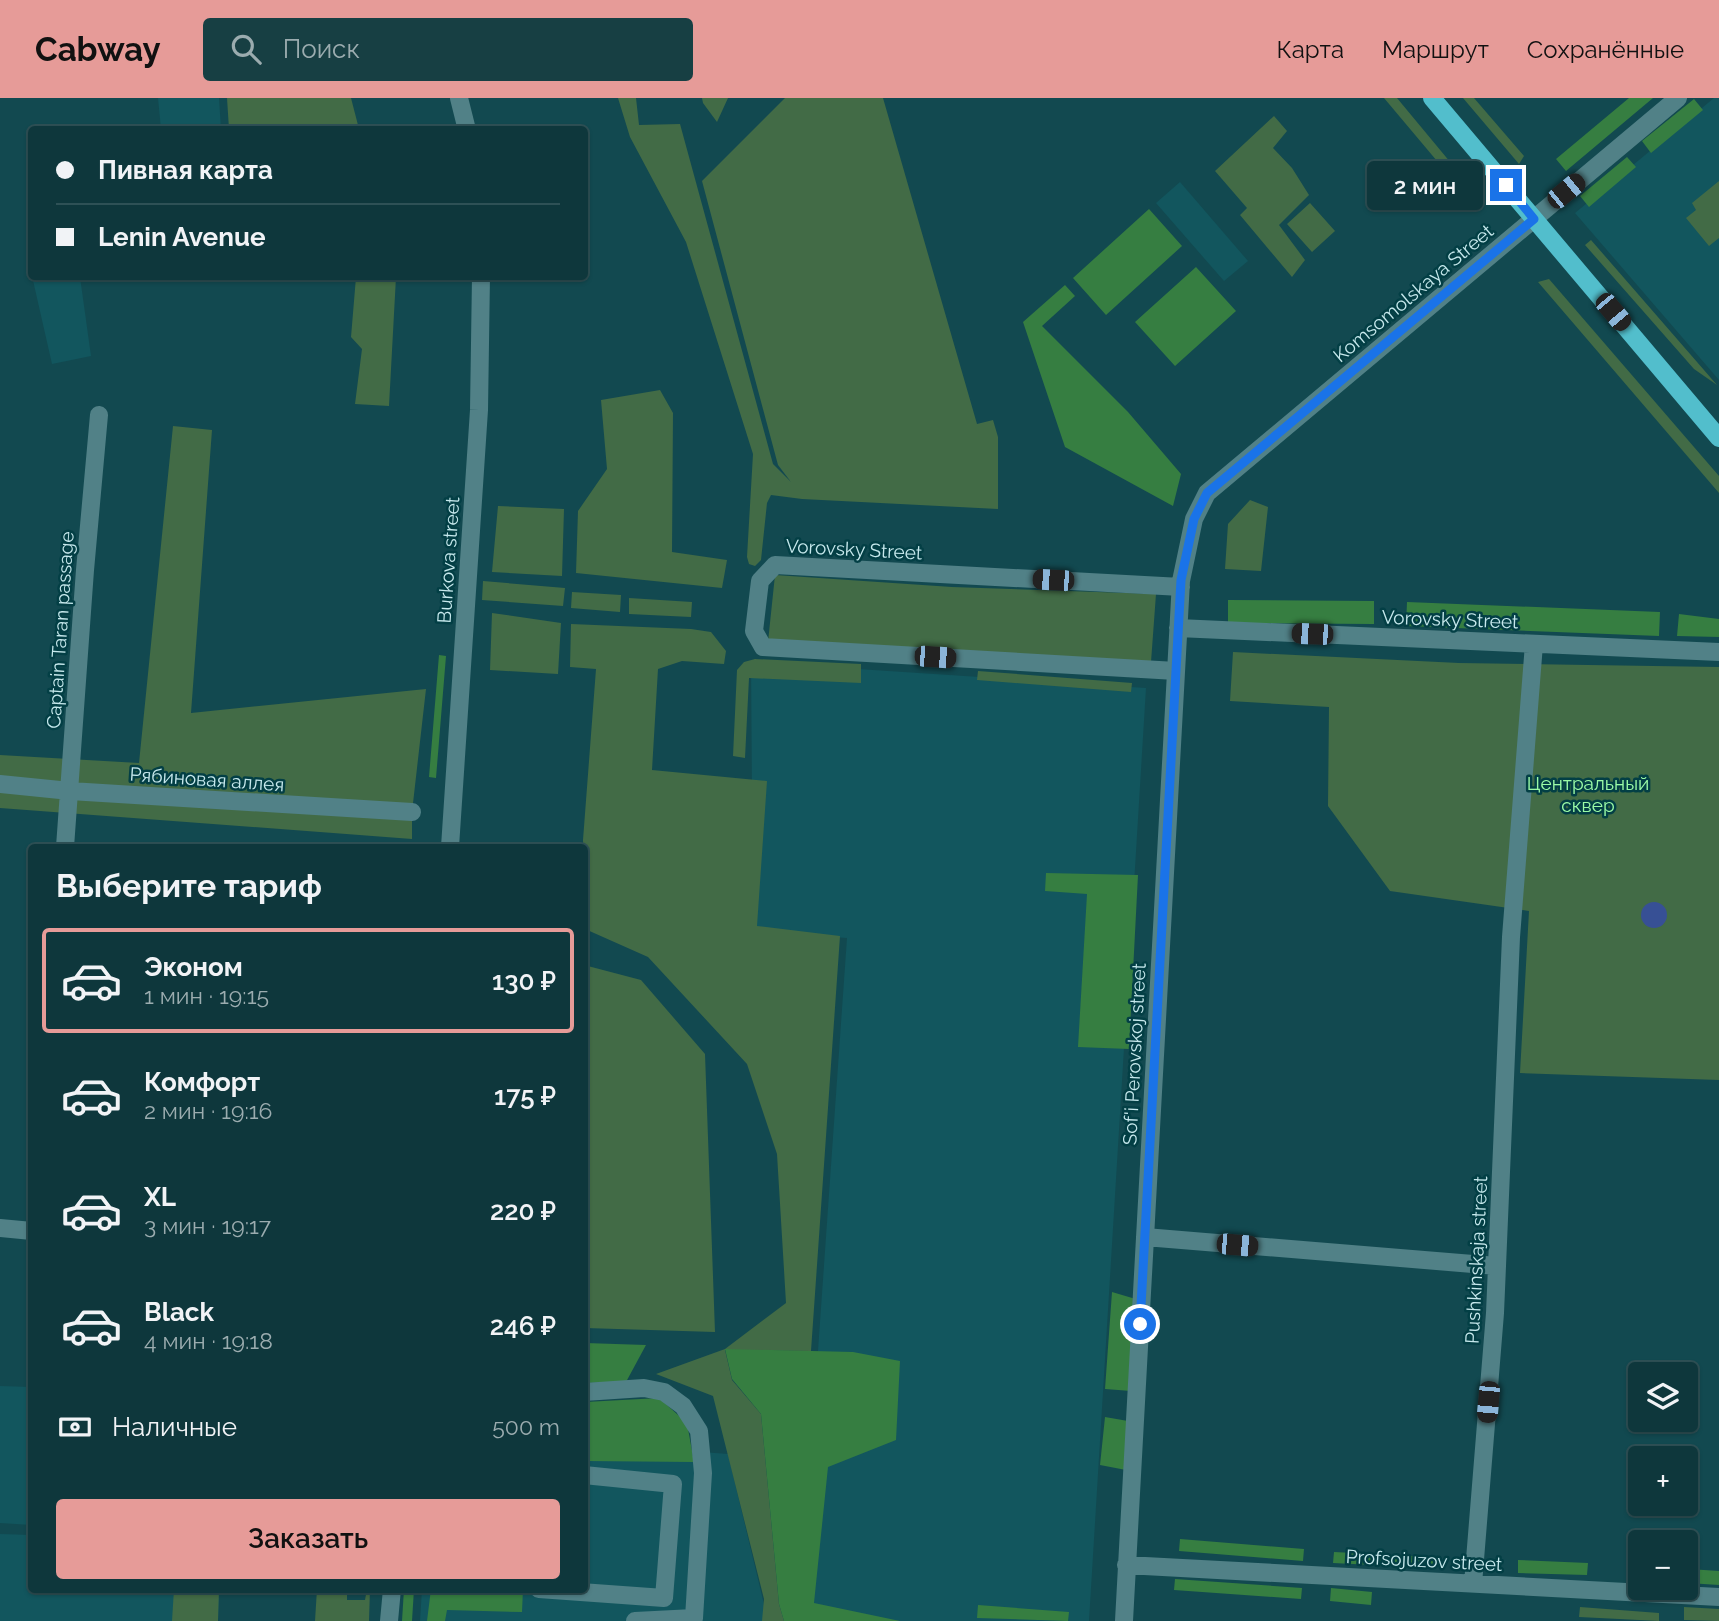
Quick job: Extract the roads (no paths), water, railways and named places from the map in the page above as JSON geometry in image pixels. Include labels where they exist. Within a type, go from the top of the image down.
[{"type":"main road","points":[[1432,98],[1719,438]]},
{"type":"street","points":[[459,98],[466,126]]},
{"type":"street","name":"Komsomolskaya Street","points":[[1207,493],[1678,98]]},
{"type":"street","name":"Burkova street","points":[[450,844],[479,410],[481,280]]},
{"type":"street","name":"Captain Taran passage","points":[[65,844],[99,415]]},
{"type":"street","name":"Sof'i Perovskoj street","points":[[1124,1621],[1181,587],[1194,519],[1207,493]]},
{"type":"street","points":[[1176,671],[763,647],[754,631],[760,581],[775,565],[1181,587]]},
{"type":"street","name":"Vorovsky Street","points":[[1178,628],[1719,652]]},
{"type":"street","name":"Pushkinskaja street","points":[[1473,1584],[1497,1266],[1511,937],[1534,644]]},
{"type":"street","name":"Рябиновая аллея","points":[[0,785],[412,812]]},
{"type":"street","points":[[0,1228],[28,1231]]},
{"type":"street","points":[[1144,1237],[1497,1266]]},
{"type":"street","points":[[588,1392],[644,1388],[664,1392],[683,1406],[699,1431],[703,1473],[694,1618],[635,1621]]},
{"type":"street","points":[[588,1475],[673,1484],[664,1598],[588,1593]]},
{"type":"street","name":"Profsojuzov street","points":[[1126,1565],[1719,1597]]},
{"type":"street","points":[[389,1621],[392,1593]]},
{"type":"water","points":[[1654,902],[1663,906],[1667,915],[1663,924],[1654,928],[1645,924],[1641,915],[1645,906]]},
{"type":"park label","name":"Центральный сквер","points":[[1588,794]]}]
